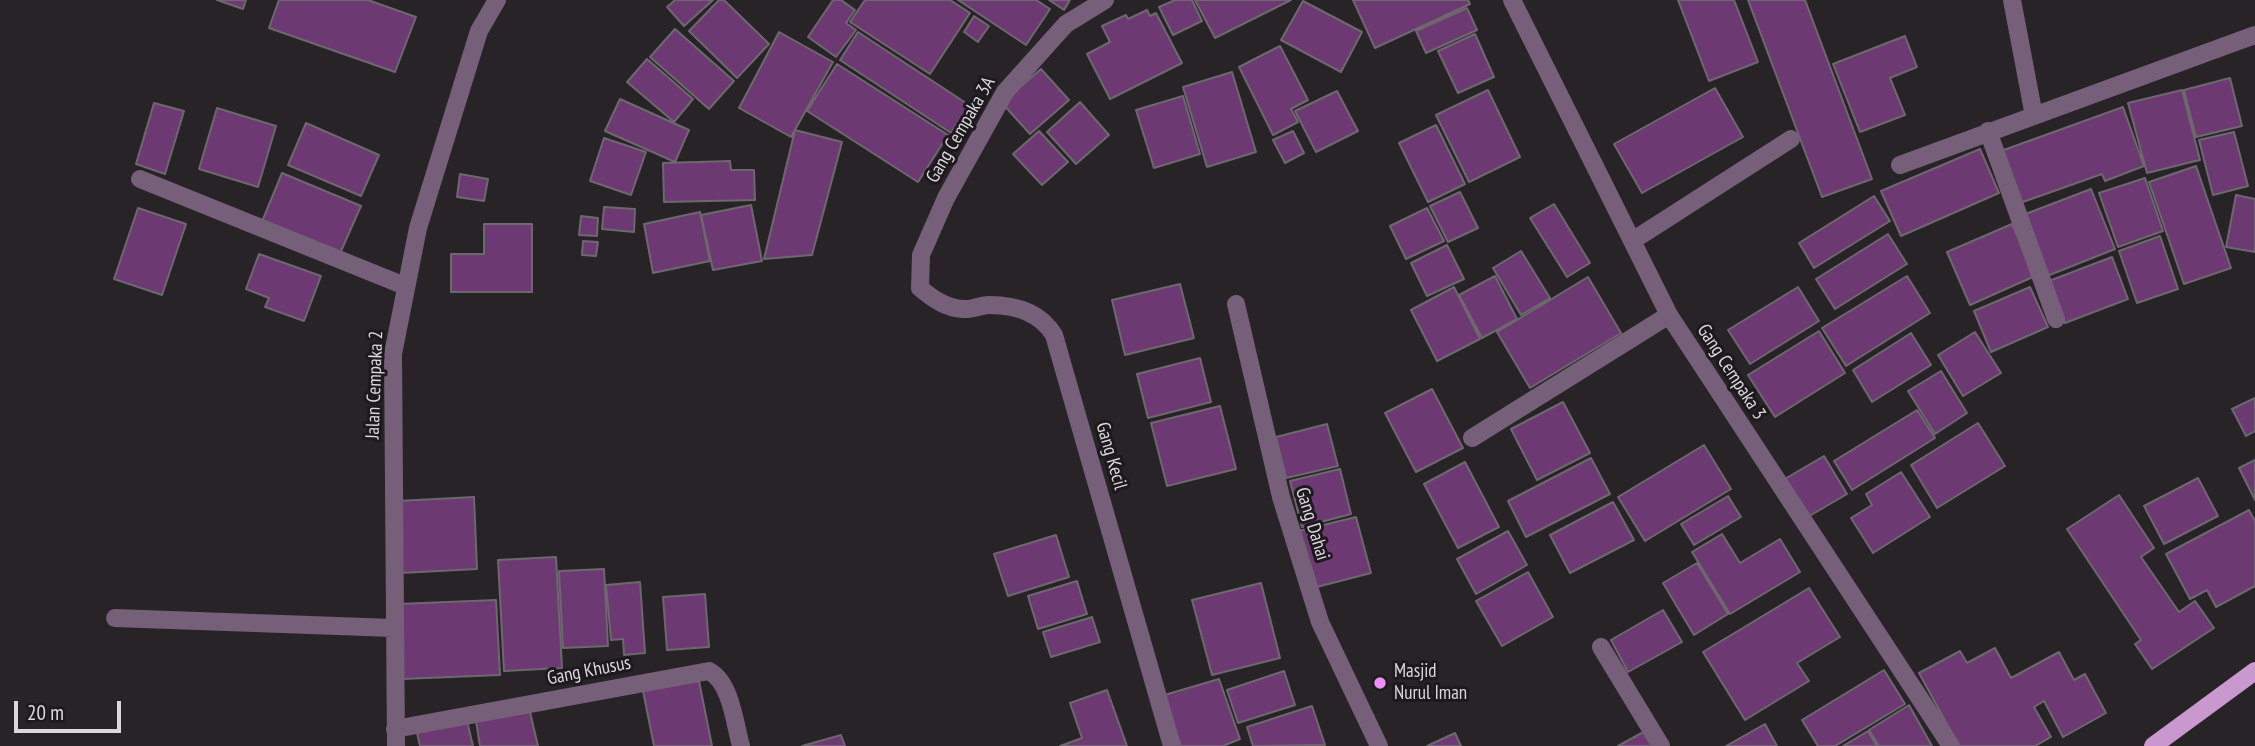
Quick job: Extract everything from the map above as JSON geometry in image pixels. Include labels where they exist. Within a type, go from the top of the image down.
[{"type":"main road","points":[[2153,746],[2255,671]]},
{"type":"street","name":"Jalan Cempaka 2","points":[[396,737],[393,628],[393,354],[418,228],[479,31],[497,0]]},
{"type":"street","name":"Gang Cempaka 3A","points":[[919,276],[921,254],[946,198],[1004,92],[1066,24],[1105,0]]},
{"type":"street","name":"Gang Cempaka 3","points":[[1512,0],[1669,315],[1951,746]]},
{"type":"street","points":[[2012,0],[2034,116]]},
{"type":"street","points":[[1900,165],[2255,35]]},
{"type":"street","points":[[1988,131],[2056,318]]},
{"type":"street","points":[[1632,241],[1791,139]]},
{"type":"street","points":[[141,179],[405,286]]},
{"type":"street","name":"Gang Kecil","points":[[919,276],[920,288],[937,302],[965,310],[988,305],[1027,310],[1046,322],[1054,335],[1172,746]]},
{"type":"street","name":"Gang Dahai","points":[[1236,304],[1281,497],[1320,622],[1379,746]]},
{"type":"street","points":[[1472,438],[1669,315]]},
{"type":"street","points":[[115,618],[393,628]]},
{"type":"street","points":[[1601,647],[1661,746]]},
{"type":"street","name":"Gang Khusus","points":[[396,737],[709,671],[715,674],[725,690],[741,746]]},
{"type":"building","points":[[217,0],[246,0],[243,9]]},
{"type":"building","points":[[279,0],[368,0],[416,17],[395,72],[269,28]]},
{"type":"building","points":[[675,0],[713,0],[684,26],[667,7]]},
{"type":"building","points":[[719,0],[724,0],[769,44],[737,78],[689,31]]},
{"type":"building","points":[[833,0],[841,0],[855,10],[846,23],[856,30],[836,57],[808,37]]},
{"type":"building","points":[[865,0],[950,0],[970,13],[930,74],[850,22]]},
{"type":"building","points":[[958,0],[1036,0],[1050,9],[1026,45]]},
{"type":"building","points":[[1049,0],[1070,0],[1064,10]]},
{"type":"building","points":[[1175,0],[1192,0],[1202,21],[1173,35],[1159,7]]},
{"type":"building","points":[[1195,0],[1291,0],[1215,38]]},
{"type":"building","points":[[1353,0],[1468,0],[1470,4],[1375,48]]},
{"type":"building","points":[[1678,0],[1734,0],[1758,62],[1709,81]]},
{"type":"building","points":[[1748,0],[1805,0],[1872,179],[1822,197]]},
{"type":"building","points":[[1303,1],[1362,32],[1341,72],[1281,40]]},
{"type":"building","points":[[1467,8],[1477,30],[1426,53],[1416,31]]},
{"type":"building","points":[[1147,10],[1150,16],[1156,13],[1182,63],[1110,99],[1087,54],[1110,42],[1102,26],[1126,15],[1128,19]]},
{"type":"building","points":[[974,16],[989,26],[978,42],[964,32]]},
{"type":"building","points":[[675,29],[734,81],[709,109],[650,57]]},
{"type":"building","points":[[779,32],[833,62],[791,137],[739,108]]},
{"type":"building","points":[[858,32],[969,105],[951,133],[840,60]]},
{"type":"building","points":[[1475,34],[1494,77],[1458,93],[1438,51]]},
{"type":"building","points":[[1905,36],[1917,67],[1890,78],[1905,115],[1860,132],[1833,64]]},
{"type":"building","points":[[1280,46],[1308,100],[1291,109],[1298,122],[1273,135],[1239,67]]},
{"type":"building","points":[[647,59],[693,99],[674,122],[627,82]]},
{"type":"building","points":[[837,64],[948,135],[918,182],[807,111]]},
{"type":"building","points":[[1041,69],[1069,100],[1030,134],[1002,103]]},
{"type":"building","points":[[1232,72],[1256,152],[1207,167],[1183,87]]},
{"type":"building","points":[[2230,78],[2242,126],[2196,137],[2184,90]]},
{"type":"building","points":[[1715,88],[1743,137],[1642,193],[1614,144]]},
{"type":"building","points":[[1488,90],[1520,157],[1469,182],[1436,115]]},
{"type":"building","points":[[2182,90],[2200,160],[2147,173],[2128,103]]},
{"type":"building","points":[[1337,91],[1358,131],[1316,152],[1295,111]]},
{"type":"building","points":[[1183,96],[1200,154],[1154,168],[1136,110]]},
{"type":"building","points":[[620,99],[689,130],[675,162],[605,131]]},
{"type":"building","points":[[1080,102],[1109,135],[1076,164],[1047,132]]},
{"type":"building","points":[[154,103],[184,111],[165,174],[136,164]]},
{"type":"building","points":[[2123,107],[2144,166],[2105,181],[2102,174],[2020,203],[2001,151]]},
{"type":"building","points":[[217,108],[276,126],[258,187],[199,169]]},
{"type":"building","points":[[306,123],[379,155],[361,196],[288,165]]},
{"type":"building","points":[[1436,125],[1465,184],[1428,202],[1399,143]]},
{"type":"building","points":[[795,130],[842,142],[812,255],[764,259]]},
{"type":"building","points":[[1039,131],[1068,162],[1042,185],[1013,154]]},
{"type":"building","points":[[1293,131],[1304,153],[1285,163],[1273,140]]},
{"type":"building","points":[[2234,132],[2248,186],[2213,195],[2199,140]]},
{"type":"building","points":[[604,138],[646,152],[631,195],[590,181]]},
{"type":"building","points":[[1980,149],[1999,193],[1901,236],[1881,191]]},
{"type":"building","points":[[730,161],[731,170],[754,170],[755,200],[664,202],[663,163]]},
{"type":"building","points":[[2196,166],[2231,268],[2184,284],[2149,182]]},
{"type":"building","points":[[282,173],[361,206],[338,258],[261,224]]},
{"type":"building","points":[[460,174],[488,179],[484,201],[457,197]]},
{"type":"building","points":[[2145,178],[2163,231],[2118,247],[2099,193]]},
{"type":"building","points":[[2091,189],[2115,249],[2047,276],[2023,215]]},
{"type":"building","points":[[1460,192],[1478,228],[1448,242],[1430,206]]},
{"type":"building","points":[[2236,195],[2255,199],[2255,252],[2226,247]]},
{"type":"building","points":[[1874,196],[1890,221],[1814,268],[1799,243]]},
{"type":"building","points":[[1554,204],[1590,263],[1567,277],[1530,218]]},
{"type":"building","points":[[751,205],[762,261],[713,270],[701,215]]},
{"type":"building","points":[[604,207],[635,209],[634,232],[602,229]]},
{"type":"building","points":[[138,208],[186,224],[162,295],[114,279]]},
{"type":"building","points":[[1427,208],[1444,241],[1406,259],[1390,226]]},
{"type":"building","points":[[700,212],[710,261],[653,273],[644,224]]},
{"type":"building","points":[[581,216],[598,218],[597,236],[579,235]]},
{"type":"building","points":[[484,224],[532,224],[532,292],[451,292],[451,254],[484,254]]},
{"type":"building","points":[[2012,224],[2035,276],[1970,305],[1947,252]]},
{"type":"building","points":[[1888,234],[1907,264],[1835,309],[1816,279]]},
{"type":"building","points":[[2160,236],[2178,289],[2137,303],[2119,251]]},
{"type":"building","points":[[583,241],[598,242],[596,256],[582,255]]},
{"type":"building","points":[[1447,245],[1464,279],[1427,296],[1411,263]]},
{"type":"building","points":[[1521,251],[1550,298],[1521,315],[1493,268]]},
{"type":"building","points":[[259,254],[321,276],[304,321],[265,307],[269,298],[246,289]]},
{"type":"building","points":[[2112,257],[2128,299],[2065,323],[2049,281]]},
{"type":"building","points":[[1495,276],[1517,319],[1482,338],[1459,295]]},
{"type":"building","points":[[1907,276],[1930,313],[1846,366],[1822,328]]},
{"type":"building","points":[[1588,277],[1621,333],[1530,388],[1497,332]]},
{"type":"building","points":[[1180,284],[1194,338],[1125,355],[1112,300]]},
{"type":"building","points":[[1454,287],[1480,339],[1437,361],[1411,310]]},
{"type":"building","points":[[1798,287],[1819,321],[1750,364],[1728,330]]},
{"type":"building","points":[[2030,287],[2048,327],[1991,352],[1974,311]]},
{"type":"building","points":[[1819,331],[1845,373],[1775,417],[1748,375]]},
{"type":"building","points":[[1975,332],[2001,373],[1963,396],[1938,355]]},
{"type":"building","points":[[1911,333],[1931,365],[1872,402],[1853,370]]},
{"type":"building","points":[[1200,358],[1211,402],[1148,418],[1137,374]]},
{"type":"building","points":[[1941,371],[1967,413],[1935,434],[1908,391]]},
{"type":"building","points":[[1432,389],[1463,448],[1416,472],[1385,413]]},
{"type":"building","points":[[2255,398],[2255,431],[2246,436],[2232,409]]},
{"type":"building","points":[[1563,402],[1590,453],[1537,480],[1511,429]]},
{"type":"building","points":[[1220,406],[1236,469],[1167,486],[1151,423]]},
{"type":"building","points":[[1917,410],[1935,438],[1852,490],[1834,461]]},
{"type":"building","points":[[1978,423],[2005,466],[1937,508],[1911,465]]},
{"type":"building","points":[[1327,424],[1338,466],[1286,478],[1276,437]]},
{"type":"building","points":[[1704,445],[1731,489],[1645,541],[1618,497]]},
{"type":"building","points":[[1824,456],[1847,494],[1806,518],[1783,480]]},
{"type":"building","points":[[1591,458],[1610,494],[1526,537],[1508,501]]},
{"type":"building","points":[[2255,460],[2255,500],[2239,468]]},
{"type":"building","points":[[1465,462],[1499,527],[1458,548],[1424,484]]},
{"type":"building","points":[[1340,469],[1351,514],[1302,527],[1290,481]]},
{"type":"building","points":[[1901,472],[1930,517],[1873,553],[1851,518],[1872,505],[1866,494]]},
{"type":"building","points":[[2198,478],[2218,516],[2164,544],[2144,506]]},
{"type":"building","points":[[2119,495],[2154,548],[2141,557],[2179,612],[2195,601],[2214,628],[2152,669],[2135,644],[2141,640],[2067,529]]},
{"type":"building","points":[[1728,496],[1741,517],[1694,545],[1681,524]]},
{"type":"building","points":[[474,497],[477,569],[401,573],[397,501]]},
{"type":"building","points":[[1613,502],[1634,540],[1570,573],[1550,535]]},
{"type":"building","points":[[2249,510],[2255,521],[2255,586],[2216,607],[2207,590],[2190,599],[2166,554]]},
{"type":"building","points":[[1356,517],[1371,573],[1313,588],[1299,531]]},
{"type":"building","points":[[1508,531],[1527,565],[1476,594],[1457,559]]},
{"type":"building","points":[[1722,534],[1740,563],[1780,539],[1800,572],[1730,614],[1692,552]]},
{"type":"building","points":[[1056,535],[1069,577],[1008,596],[994,554]]},
{"type":"building","points":[[556,557],[562,668],[504,671],[498,560]]},
{"type":"building","points":[[1697,563],[1728,614],[1694,635],[1663,583]]},
{"type":"building","points":[[604,569],[608,646],[563,648],[559,571]]},
{"type":"building","points":[[1528,572],[1553,617],[1502,646],[1476,601]]},
{"type":"building","points":[[1077,581],[1087,614],[1038,629],[1028,596]]},
{"type":"building","points":[[640,582],[645,653],[624,655],[623,639],[611,640],[606,585]]},
{"type":"building","points":[[1261,583],[1280,658],[1212,675],[1192,600]]},
{"type":"building","points":[[1809,588],[1840,637],[1797,663],[1809,681],[1745,720],[1703,652]]},
{"type":"building","points":[[705,594],[709,647],[667,650],[663,597]]},
{"type":"building","points":[[496,600],[500,675],[402,679],[398,604]]},
{"type":"building","points":[[1663,610],[1682,642],[1628,672],[1611,640]]},
{"type":"building","points":[[1092,617],[1100,642],[1051,657],[1043,632]]},
{"type":"building","points":[[1995,648],[2011,678],[2059,652],[2074,680],[2085,674],[2106,713],[2063,737],[2044,701],[2034,707],[2051,737],[2035,746],[1959,746],[1919,673],[1960,651],[1967,663]]},
{"type":"building","points":[[1884,670],[1905,704],[1835,746],[1818,746],[1802,720]]},
{"type":"building","points":[[1284,671],[1295,705],[1238,723],[1227,690]]},
{"type":"building","points":[[1219,679],[1240,739],[1223,746],[1181,746],[1161,696]]},
{"type":"building","points":[[699,681],[712,746],[654,746],[643,691]]},
{"type":"building","points":[[1107,690],[1127,746],[1060,746],[1082,738],[1070,703]]},
{"type":"building","points":[[1909,705],[1932,746],[1879,746],[1869,730]]},
{"type":"building","points":[[1312,706],[1325,745],[1253,746],[1247,727]]},
{"type":"building","points":[[530,712],[538,746],[480,746],[476,721]]},
{"type":"building","points":[[467,721],[473,746],[420,746],[417,733]]},
{"type":"building","points":[[1765,724],[1777,746],[1726,746]]},
{"type":"building","points":[[1649,729],[1658,746],[1618,746]]},
{"type":"building","points":[[1868,731],[1877,746],[1843,746]]},
{"type":"building","points":[[1455,733],[1461,746],[1427,746]]},
{"type":"building","points":[[841,735],[845,746],[802,746]]},
{"type":"place","name":"Masjid Nurul Iman","points":[[1380,683]]}]
